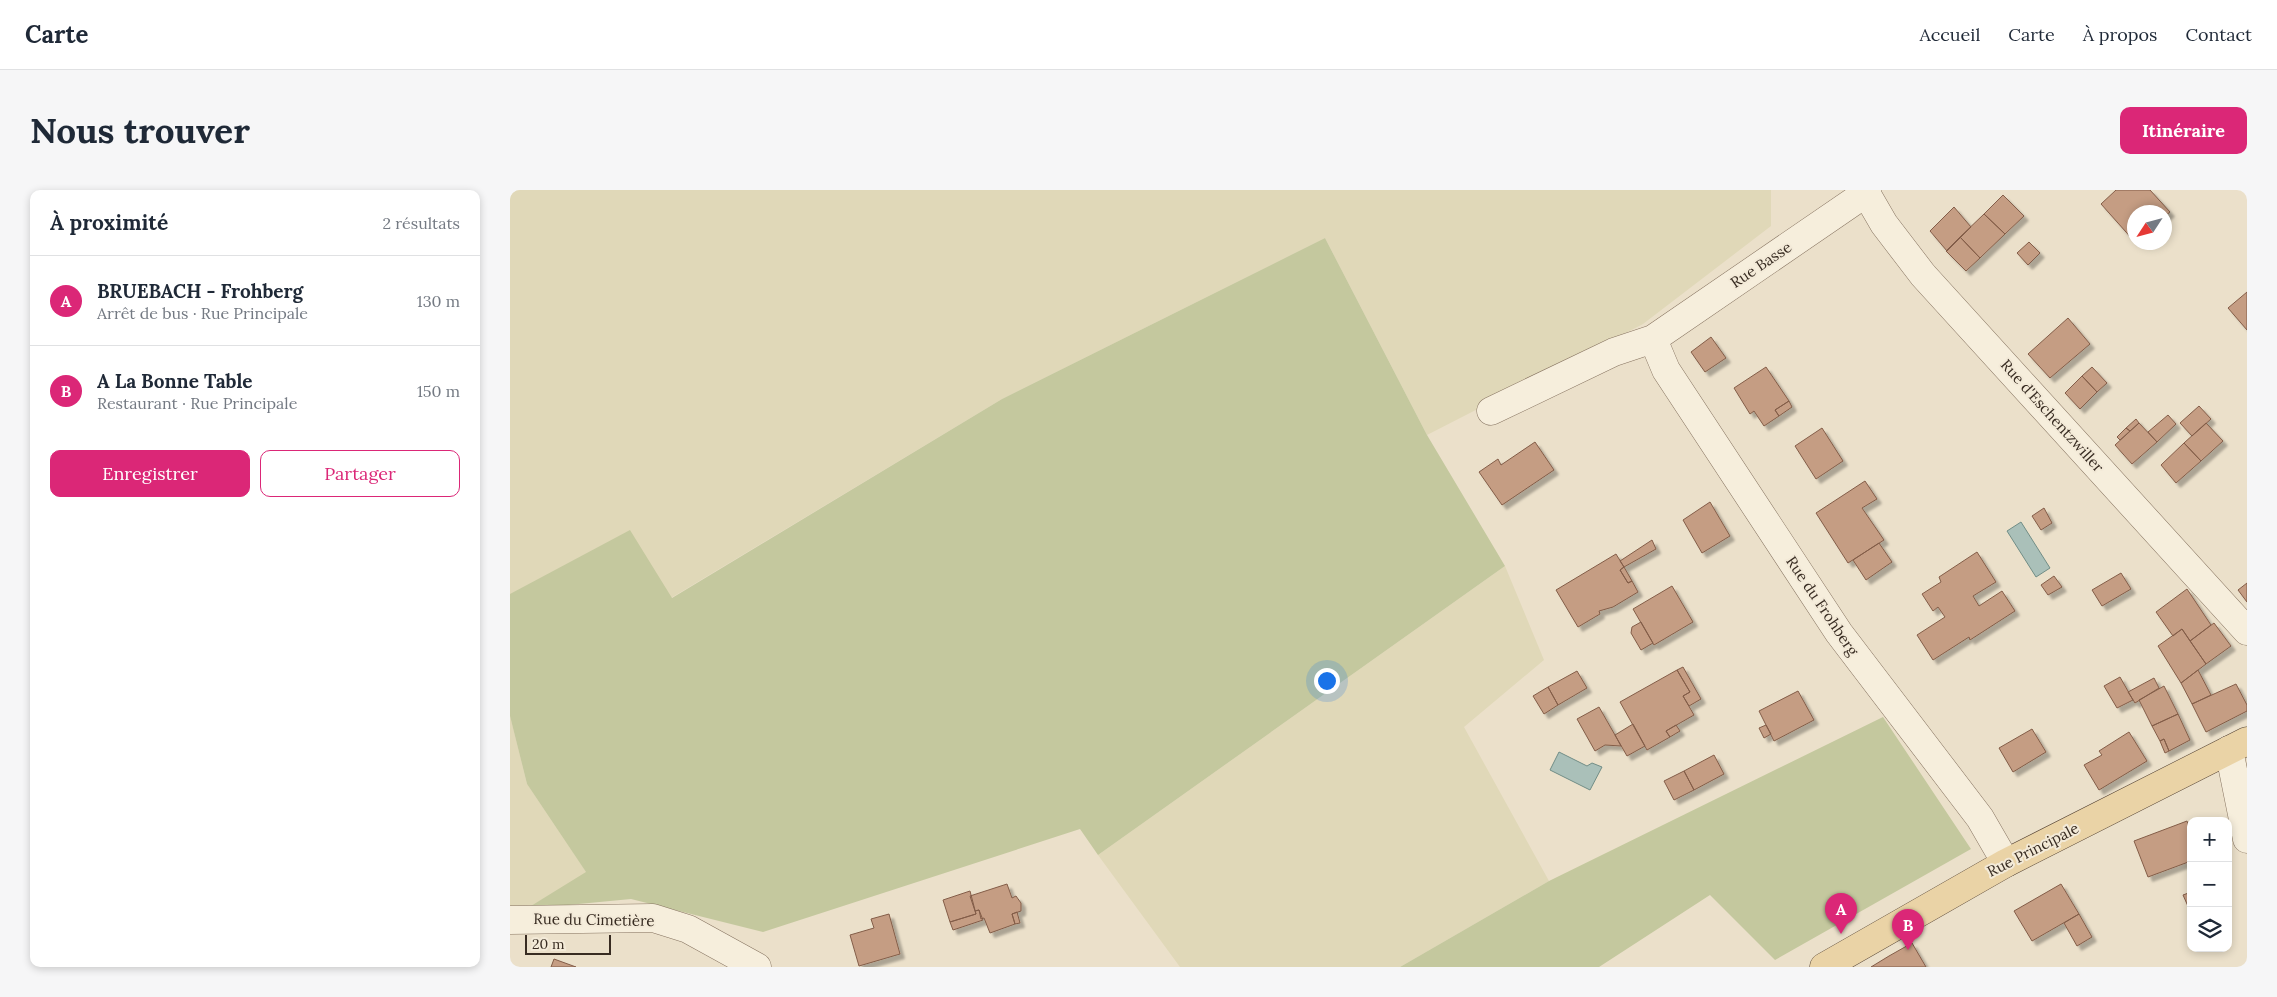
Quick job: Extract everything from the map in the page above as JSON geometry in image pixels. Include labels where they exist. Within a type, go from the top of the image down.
[{"type":"main road","name":"Rue Principale","points":[[1824,967],[2006,863],[2238,746]]},
{"type":"street","name":"Rue Basse","points":[[1491,411],[1614,352],[1653,339],[1867,192]]},
{"type":"street","name":"Rue d'Eschentzwiller","points":[[1867,192],[1884,224],[1923,276],[2247,631]]},
{"type":"street","name":"Rue du Frohberg","points":[[1653,339],[1666,370],[1839,633],[1980,818],[2006,863]]},
{"type":"street","points":[[2238,746],[2247,839]]},
{"type":"street","name":"Rue du Cimetière","points":[[510,920],[653,918],[688,928],[757,967]]},
{"type":"shaded area","points":[[510,190],[1771,190],[1771,226],[1643,324],[1427,435],[1325,238],[1002,399],[671,598],[510,594]]},
{"type":"shaded area","points":[[1505,566],[1544,660],[1464,727],[1549,881],[1400,967],[1180,967],[1098,855]]},
{"type":"shaded area","points":[[510,716],[527,784],[587,873],[526,909],[510,911]]},
{"type":"green space","points":[[1325,238],[1427,435],[1505,566],[1098,855],[1080,829],[763,932],[631,899],[526,909],[586,872],[527,784],[510,716],[510,594],[630,530],[672,598],[1002,399]]},
{"type":"green space","points":[[1883,717],[1971,849],[1775,960],[1710,895],[1599,967],[1400,967],[1549,881]]},
{"type":"water","points":[[2021,522],[2050,568],[2036,577],[2007,531]]},
{"type":"water","points":[[1559,752],[1587,766],[1592,763],[1602,767],[1590,790],[1550,770]]},
{"type":"building","points":[[2116,190],[2150,190],[2164,205],[2127,205],[2127,233],[2101,204]]},
{"type":"building","points":[[2003,195],[2024,216],[2005,234],[1984,214]]},
{"type":"building","points":[[1954,207],[1971,227],[1947,251],[1930,231]]},
{"type":"building","points":[[1984,214],[2005,234],[1980,258],[1960,237]]},
{"type":"building","points":[[1960,237],[1980,258],[1966,271],[1946,251]]},
{"type":"building","points":[[2029,242],[2040,253],[2028,265],[2017,253]]},
{"type":"building","points":[[2247,292],[2247,330],[2228,308]]},
{"type":"building","points":[[2068,318],[2090,344],[2050,378],[2028,354]]},
{"type":"building","points":[[1711,337],[1726,358],[1705,372],[1691,352]]},
{"type":"building","points":[[1766,367],[1789,401],[1775,410],[1779,416],[1764,426],[1754,411],[1750,414],[1734,388]]},
{"type":"building","points":[[2092,367],[2107,383],[2097,392],[2082,376]]},
{"type":"building","points":[[2082,376],[2097,392],[2080,409],[2065,393]]},
{"type":"building","points":[[1789,401],[1792,407],[1779,416],[1775,410]]},
{"type":"building","points":[[2199,406],[2211,419],[2192,436],[2180,423]]},
{"type":"building","points":[[2168,415],[2176,424],[2157,442],[2148,432]]},
{"type":"building","points":[[2136,419],[2139,423],[2130,431],[2126,428]]},
{"type":"building","points":[[2139,423],[2157,442],[2132,464],[2115,445]]},
{"type":"building","points":[[2206,423],[2223,441],[2201,461],[2184,443]]},
{"type":"building","points":[[1822,428],[1843,461],[1816,479],[1795,446]]},
{"type":"building","points":[[2126,428],[2130,431],[2120,440],[2117,437]]},
{"type":"building","points":[[1535,442],[1554,470],[1502,505],[1479,472],[1498,459],[1501,465]]},
{"type":"building","points":[[2184,443],[2201,461],[2176,483],[2161,465]]},
{"type":"building","points":[[1865,481],[1877,499],[1862,508],[1884,540],[1848,563],[1816,513]]},
{"type":"building","points":[[1710,502],[1730,536],[1702,553],[1683,520]]},
{"type":"building","points":[[2044,508],[2052,523],[2041,530],[2032,516]]},
{"type":"building","points":[[1652,540],[1656,549],[1624,567],[1620,561]]},
{"type":"building","points":[[1879,543],[1892,562],[1866,580],[1853,560]]},
{"type":"building","points":[[1977,552],[1996,582],[1973,596],[1979,606],[2002,591],[2015,611],[1970,640],[1969,637],[1933,660],[1917,635],[1945,617],[1938,607],[1933,611],[1922,594],[1941,582],[1939,577]]},
{"type":"building","points":[[1616,554],[1624,567],[1620,570],[1628,583],[1632,581],[1638,592],[1613,607],[1599,611],[1600,614],[1578,627],[1556,590]]},
{"type":"building","points":[[1624,567],[1632,581],[1628,583],[1620,570]]},
{"type":"building","points":[[2121,573],[2131,589],[2102,606],[2092,590]]},
{"type":"building","points":[[2054,576],[2062,587],[2048,595],[2041,585]]},
{"type":"building","points":[[2247,583],[2247,602],[2238,590]]},
{"type":"building","points":[[1672,586],[1693,622],[1654,645],[1633,609]]},
{"type":"building","points":[[2187,589],[2211,625],[2190,641],[2182,629],[2173,636],[2156,612]]},
{"type":"building","points":[[1641,622],[1653,643],[1641,650],[1631,633],[1632,627]]},
{"type":"building","points":[[2214,623],[2231,646],[2206,664],[2190,641]]},
{"type":"building","points":[[2182,629],[2206,664],[2181,683],[2158,646]]},
{"type":"building","points":[[1683,667],[1701,699],[1689,706],[1683,696],[1690,692],[1677,670]]},
{"type":"building","points":[[1677,670],[1690,692],[1683,696],[1694,715],[1666,731],[1670,737],[1647,750],[1620,702]]},
{"type":"building","points":[[2198,670],[2211,695],[2192,704],[2181,683]]},
{"type":"building","points":[[1577,671],[1587,688],[1558,705],[1548,687]]},
{"type":"building","points":[[2120,677],[2133,700],[2117,708],[2104,686]]},
{"type":"building","points":[[2154,678],[2159,688],[2135,703],[2128,692]]},
{"type":"building","points":[[2236,684],[2247,705],[2247,711],[2206,732],[2192,704]]},
{"type":"building","points":[[2164,686],[2178,714],[2152,726],[2139,700]]},
{"type":"building","points":[[1548,687],[1558,705],[1544,714],[1533,696]]},
{"type":"building","points":[[1798,691],[1814,720],[1774,741],[1759,711]]},
{"type":"building","points":[[1599,707],[1621,746],[1605,745],[1595,751],[1577,719]]},
{"type":"building","points":[[2178,714],[2190,740],[2169,751],[2164,739],[2160,741],[2152,726]]},
{"type":"building","points":[[1633,724],[1645,746],[1627,756],[1615,735]]},
{"type":"building","points":[[1676,725],[1680,731],[1670,737],[1666,731]]},
{"type":"building","points":[[1766,725],[1771,734],[1764,738],[1759,728]]},
{"type":"building","points":[[2032,729],[2046,752],[2013,772],[1999,748]]},
{"type":"building","points":[[2129,732],[2147,761],[2099,790],[2084,765],[2102,755],[2099,751]]},
{"type":"building","points":[[2164,739],[2169,751],[2165,753],[2160,741]]},
{"type":"building","points":[[1714,755],[1724,774],[1694,790],[1684,771]]},
{"type":"building","points":[[1684,771],[1694,790],[1674,800],[1664,781]]},
{"type":"building","points":[[2187,821],[2187,862],[2148,877],[2134,841]]},
{"type":"building","points":[[1007,884],[1012,898],[1016,896],[1021,903],[1021,911],[1012,914],[1015,924],[990,933],[984,918],[981,919],[979,910],[975,911],[970,896]]},
{"type":"building","points":[[2061,884],[2079,914],[2032,941],[2014,911]]},
{"type":"building","points":[[970,891],[976,914],[950,922],[943,900]]},
{"type":"building","points":[[2187,894],[2187,904],[2183,895]]},
{"type":"building","points":[[979,910],[983,920],[953,930],[950,922],[976,914],[975,911]]},
{"type":"building","points":[[1017,912],[1020,923],[1015,924],[1012,914]]},
{"type":"building","points":[[889,914],[900,954],[859,966],[850,935],[874,928],[871,919]]},
{"type":"building","points":[[2079,914],[2092,937],[2077,946],[2064,923]]},
{"type":"building","points":[[1912,943],[1926,967],[1871,967],[1889,956]]},
{"type":"building","points":[[554,959],[576,967],[551,967]]},
{"type":"place","name":"BRUEBACH - Frohberg","points":[[1841,934]]},
{"type":"place","name":"A La Bonne Table","points":[[1908,950]]}]
